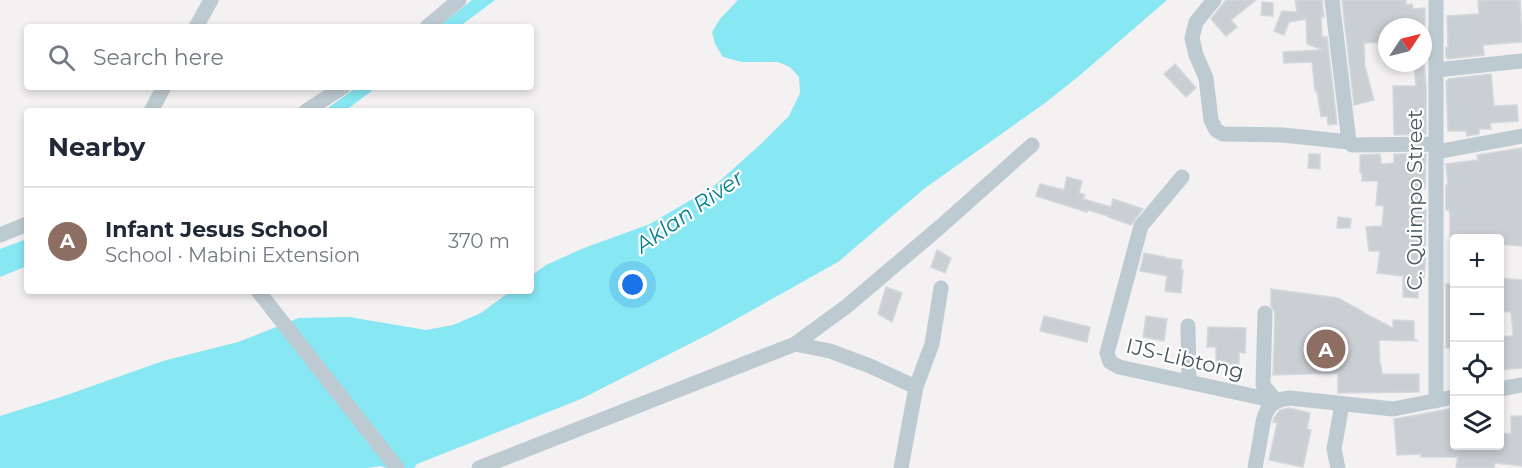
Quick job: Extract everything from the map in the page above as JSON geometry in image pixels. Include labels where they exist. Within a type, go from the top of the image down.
[{"type":"street","points":[[198,24],[211,0]]},
{"type":"street","points":[[431,24],[459,0]]},
{"type":"street","points":[[1214,0],[1196,22],[1192,38],[1196,55],[1206,78],[1211,120],[1216,130],[1223,134],[1283,135],[1349,142],[1352,145],[1436,148],[1522,136]]},
{"type":"street","points":[[1332,0],[1349,142]]},
{"type":"street","name":"C. Quimpo Street","points":[[1436,0],[1436,401]]},
{"type":"street","points":[[1436,70],[1522,61]]},
{"type":"street","points":[[153,108],[162,90]]},
{"type":"street","points":[[311,108],[338,90]]},
{"type":"street","points":[[479,468],[795,344],[847,306],[1032,145]]},
{"type":"street","name":"IJS-Libtong","points":[[1182,177],[1141,226],[1107,353],[1110,362],[1119,367],[1276,401],[1290,398],[1393,409],[1450,398]]},
{"type":"street","points":[[0,235],[24,226]]},
{"type":"street","points":[[901,468],[916,387],[932,344],[941,288]]},
{"type":"street","points":[[260,294],[397,468]]},
{"type":"street","points":[[1255,468],[1266,410],[1276,401],[1263,386],[1265,313]]},
{"type":"street","points":[[1188,326],[1189,382]]},
{"type":"street","points":[[795,344],[830,351],[916,387]]},
{"type":"street","points":[[1504,388],[1522,385]]},
{"type":"street","points":[[1338,468],[1334,449],[1342,404]]},
{"type":"water","points":[[472,0],[495,0],[463,24],[442,24]]},
{"type":"water","name":"Aklan River","points":[[738,0],[1167,0],[1079,76],[1045,103],[925,188],[838,262],[713,332],[581,399],[417,464],[414,468],[381,466],[367,468],[0,468],[0,416],[163,361],[238,342],[299,318],[349,317],[426,330],[453,325],[481,313],[507,294],[534,294],[534,274],[546,265],[584,248],[650,224],[713,187],[789,116],[800,93],[799,77],[790,67],[778,62],[742,62],[723,57],[715,44],[712,32],[720,19]]},
{"type":"water","points":[[353,90],[373,90],[349,108],[328,108]]},
{"type":"water","points":[[24,240],[24,267],[0,277],[0,249]]},
{"type":"building","points":[[1226,0],[1256,0],[1231,20],[1237,27],[1226,36],[1211,19]]},
{"type":"building","points":[[1295,0],[1322,0],[1324,17],[1321,17],[1322,37],[1327,37],[1337,124],[1328,125],[1327,116],[1321,117],[1312,62],[1284,63],[1283,52],[1323,50],[1307,44],[1306,19],[1289,22],[1284,35],[1274,31],[1282,11],[1297,12]]},
{"type":"building","points":[[1342,0],[1406,0],[1406,5],[1412,4],[1413,9],[1425,8],[1425,18],[1378,18],[1378,42],[1364,43],[1365,67],[1374,100],[1354,105]]},
{"type":"building","points":[[1520,0],[1522,42],[1483,45],[1484,55],[1448,59],[1446,57],[1447,16],[1479,14],[1478,1]]},
{"type":"building","points":[[1262,2],[1273,3],[1273,16],[1261,15]]},
{"type":"building","points":[[1175,64],[1196,88],[1186,97],[1164,74]]},
{"type":"building","points":[[1415,72],[1425,72],[1426,134],[1394,135],[1393,86],[1416,86]]},
{"type":"building","points":[[1491,74],[1494,106],[1517,105],[1518,121],[1490,123],[1491,129],[1479,129],[1479,134],[1467,136],[1466,131],[1448,131],[1446,81]]},
{"type":"building","points":[[1522,148],[1522,246],[1504,244],[1504,234],[1450,234],[1450,215],[1449,210],[1446,210],[1446,185],[1448,185],[1446,164],[1478,160],[1477,155]]},
{"type":"building","points":[[1309,154],[1320,154],[1320,169],[1308,168]]},
{"type":"building","points":[[1380,154],[1381,164],[1394,163],[1394,154],[1426,154],[1425,189],[1421,188],[1418,210],[1426,210],[1425,267],[1424,278],[1418,278],[1418,298],[1403,297],[1403,276],[1377,273],[1380,251],[1369,251],[1366,227],[1382,226],[1384,206],[1376,205],[1378,181],[1362,181],[1360,155]]},
{"type":"building","points":[[1067,177],[1082,181],[1079,193],[1085,195],[1083,199],[1111,207],[1113,199],[1143,209],[1131,225],[1108,216],[1036,196],[1040,184],[1064,190]]},
{"type":"building","points":[[1338,217],[1351,219],[1350,228],[1337,228]]},
{"type":"building","points":[[937,250],[951,258],[945,273],[931,267]]},
{"type":"building","points":[[1144,253],[1182,260],[1181,293],[1165,291],[1167,276],[1140,271]]},
{"type":"building","points":[[1504,278],[1522,280],[1522,368],[1504,370],[1504,337],[1513,336],[1511,312],[1504,311]]},
{"type":"building","points":[[1446,284],[1450,284],[1450,348],[1446,348]]},
{"type":"building","points":[[886,287],[902,293],[892,322],[878,314]]},
{"type":"building","points":[[1271,289],[1338,298],[1393,328],[1393,320],[1414,321],[1414,339],[1418,341],[1379,340],[1380,365],[1382,374],[1419,374],[1419,392],[1338,393],[1338,373],[1273,375],[1275,313],[1271,306]]},
{"type":"building","points":[[1044,316],[1090,327],[1087,342],[1040,331]]},
{"type":"building","points":[[1146,316],[1167,319],[1164,341],[1143,337]]},
{"type":"building","points":[[1208,327],[1246,328],[1245,353],[1239,352],[1239,364],[1216,364],[1216,347],[1207,347]]},
{"type":"building","points":[[1289,408],[1310,413],[1307,429],[1311,430],[1303,467],[1269,460],[1277,423],[1273,422],[1274,418],[1280,410]]},
{"type":"building","points":[[1450,409],[1450,450],[1504,450],[1504,433],[1511,434],[1511,416],[1522,416],[1522,466],[1495,463],[1494,468],[1456,468],[1458,457],[1397,455],[1394,419]]},
{"type":"place","name":"Infant Jesus School","points":[[1326,349]]}]
